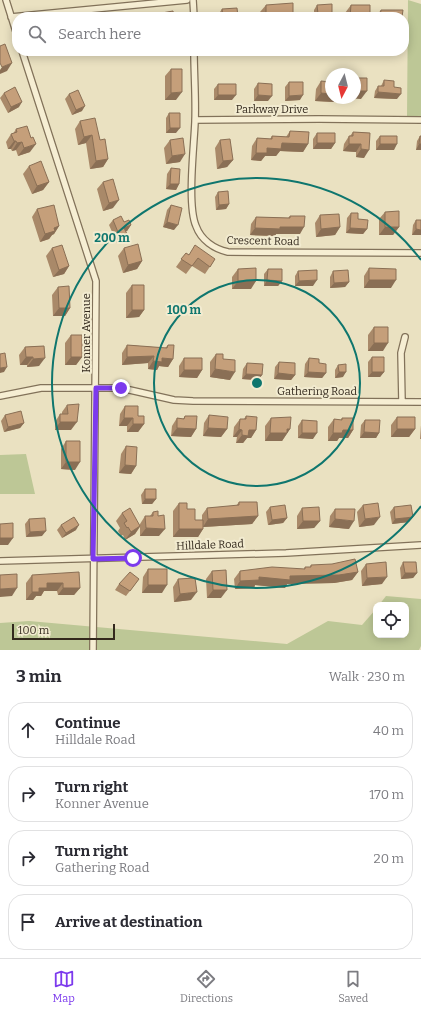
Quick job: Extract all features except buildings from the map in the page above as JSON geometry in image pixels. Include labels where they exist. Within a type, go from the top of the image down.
[{"type":"street","points":[[6,0],[12,20]]},
{"type":"street","points":[[63,12],[187,0]]},
{"type":"street","points":[[193,0],[194,12]]},
{"type":"street","name":"Konner Avenue","points":[[24,56],[96,281],[93,650]]},
{"type":"street","name":"Crescent Road","points":[[194,56],[195,120],[193,218],[201,235],[215,248],[233,252],[421,253]]},
{"type":"street","name":"Parkway Drive","points":[[195,120],[421,120]]},
{"type":"street","points":[[402,402],[401,353],[405,337]]},
{"type":"street","name":"Gathering Road","points":[[0,396],[40,388],[121,388],[174,400],[193,401],[421,402]]},
{"type":"street","name":"Hilldale Road","points":[[0,561],[286,553],[421,545]]},
{"type":"green space","points":[[408,0],[421,4],[421,117],[407,116],[408,56],[409,56]]},
{"type":"green space","points":[[26,454],[35,494],[0,494],[0,455]]},
{"type":"green space","points":[[386,596],[421,599],[421,646],[419,650],[0,650],[0,623],[29,621],[287,644],[328,621],[362,625],[373,612],[373,638],[409,638],[409,602],[381,602]]},
{"type":"route","points":[[121,388],[96,388],[93,559],[133,558]]}]
